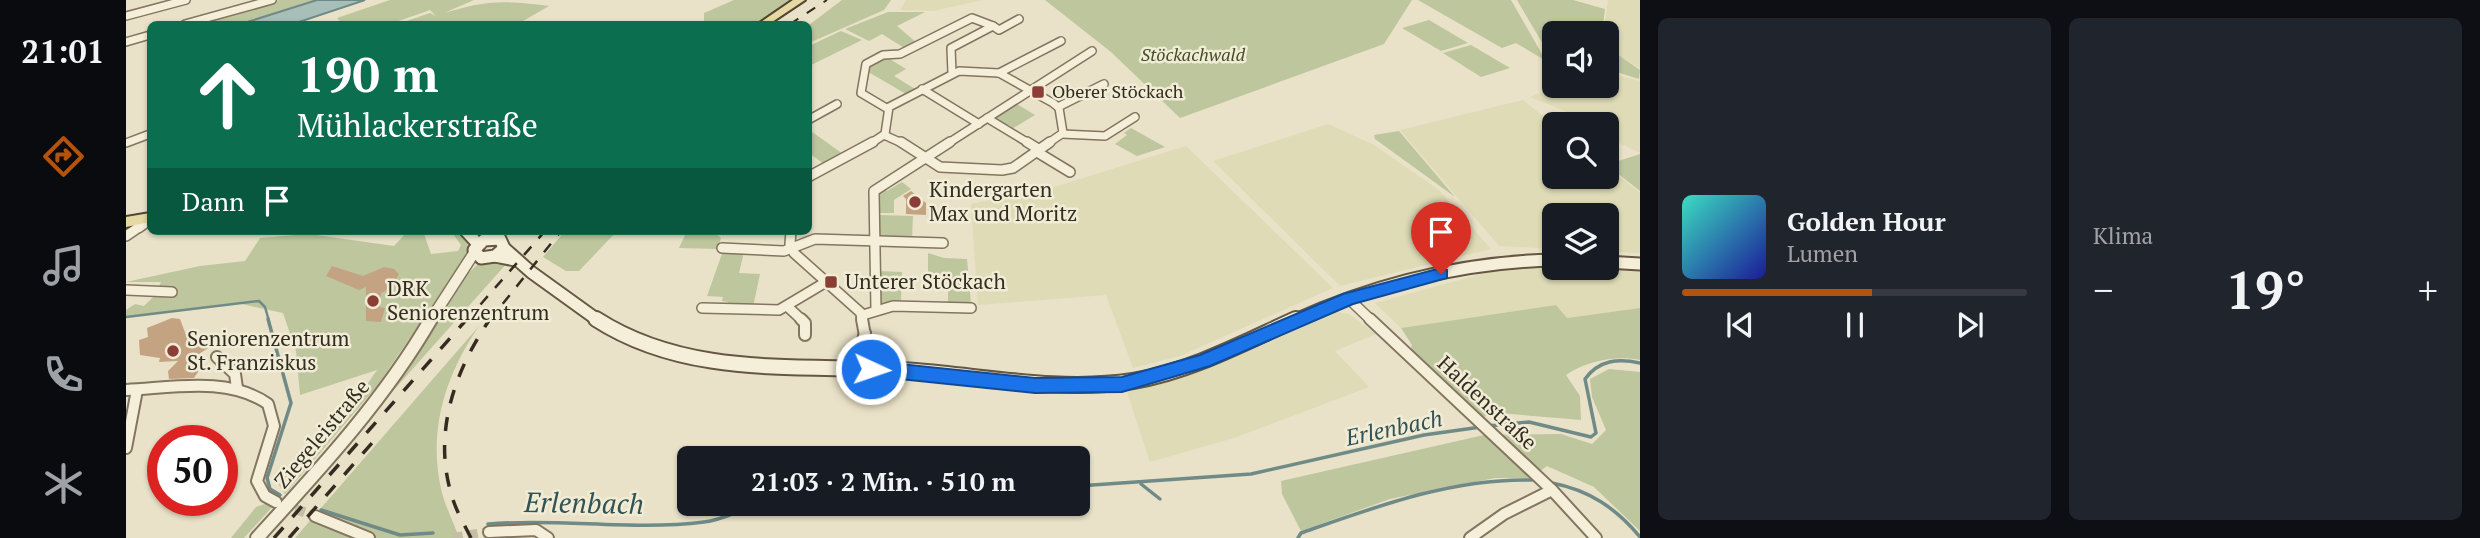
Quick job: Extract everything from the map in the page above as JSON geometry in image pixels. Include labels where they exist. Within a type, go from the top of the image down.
[{"type":"main road","points":[[768,21],[800,0]]},
{"type":"main road","points":[[469,235],[480,248],[499,252],[516,260],[606,326],[633,340],[671,352],[738,364],[871,369],[1035,386],[1122,384],[1204,361],[1349,299],[1414,280],[1504,261],[1542,260]]},
{"type":"main road","points":[[475,235],[480,248]]},
{"type":"main road","points":[[480,248],[502,240],[499,252]]},
{"type":"main road","points":[[1619,263],[1640,264]]},
{"type":"street","points":[[126,16],[162,3],[186,0]]},
{"type":"street","points":[[197,21],[272,0]]},
{"type":"street","points":[[888,109],[861,93],[866,64],[883,55],[900,54],[972,18],[999,30],[1019,19]]},
{"type":"street","points":[[952,72],[950,49],[992,26]]},
{"type":"street","points":[[126,42],[147,36]]},
{"type":"street","points":[[999,73],[1061,41]]},
{"type":"street","points":[[876,309],[874,191],[1091,51]]},
{"type":"street","points":[[888,109],[952,72],[999,73],[1058,107]]},
{"type":"street","points":[[1058,107],[1104,85]]},
{"type":"street","points":[[922,89],[1039,151],[1070,172]]},
{"type":"street","points":[[812,118],[837,104]]},
{"type":"street","points":[[1058,107],[1062,134]]},
{"type":"street","points":[[884,135],[888,109]]},
{"type":"street","points":[[812,175],[884,135],[896,139],[946,168],[1006,170],[1062,134],[1105,136],[1135,117]]},
{"type":"street","points":[[126,143],[147,135]]},
{"type":"street","points":[[126,236],[140,224]]},
{"type":"street","points":[[790,235],[791,249],[863,315],[871,369]]},
{"type":"street","points":[[722,248],[791,249],[816,239],[943,243]]},
{"type":"street","name":"Ziegeleistraße","points":[[257,538],[369,410],[404,364],[457,279],[480,248]]},
{"type":"street","points":[[702,307],[772,310],[788,307],[826,282]]},
{"type":"street","points":[[126,290],[172,292]]},
{"type":"street","name":"Haldenstraße","points":[[1349,299],[1552,490],[1596,538]]},
{"type":"street","points":[[863,315],[893,306],[971,308]]},
{"type":"street","points":[[788,307],[804,323],[804,335]]},
{"type":"street","points":[[855,368],[865,333]]},
{"type":"street","points":[[217,357],[235,374],[237,388]]},
{"type":"street","points":[[126,448],[132,390],[237,388],[264,397],[273,411],[273,432],[257,481],[265,496],[276,502]]},
{"type":"street","points":[[1470,538],[1504,514],[1552,490]]},
{"type":"street","points":[[315,516],[369,538]]},
{"type":"street","points":[[489,532],[536,530],[548,538]]},
{"type":"shaded area","points":[[906,0],[983,0],[933,11],[900,10]]},
{"type":"shaded area","points":[[1608,0],[1640,0],[1640,68],[1619,56],[1619,21],[1605,21]]},
{"type":"shaded area","points":[[1619,76],[1640,81],[1640,153],[1619,143],[1619,112],[1567,112],[1530,97],[1542,93],[1542,98],[1619,98]]},
{"type":"shaded area","points":[[1523,100],[1542,115],[1542,189],[1619,189],[1619,176],[1640,193],[1640,253],[1619,252],[1619,203],[1542,203],[1542,248],[1499,246],[1400,130]]},
{"type":"shaded area","points":[[1328,124],[1374,145],[1439,190],[1491,249],[1340,286],[1213,161]]},
{"type":"shaded area","points":[[1186,146],[1333,288],[1180,356],[1133,368],[1106,295],[978,305],[971,204],[1051,188]]},
{"type":"shaded area","points":[[1511,266],[1542,267],[1542,280],[1619,280],[1619,269],[1640,270],[1640,308],[1567,318],[1556,305],[1401,328],[1375,303]]},
{"type":"shaded area","points":[[1337,312],[1349,314],[1376,334],[1335,351],[1369,387],[1234,438],[1150,462],[1127,392],[1219,364]]},
{"type":"green space","points":[[279,0],[317,0],[250,21],[201,21]]},
{"type":"green space","points":[[390,0],[474,0],[444,13],[496,2],[549,6],[523,21],[407,21],[430,13],[436,16],[430,10],[399,21],[340,21],[337,18]]},
{"type":"green space","points":[[734,0],[796,0],[764,21],[704,21],[704,13]]},
{"type":"green space","points":[[842,0],[891,0],[884,10],[812,42],[812,23]]},
{"type":"green space","name":"Stöckachwald","points":[[1045,0],[1412,0],[1384,44],[1180,118],[1111,52]]},
{"type":"green space","points":[[1418,0],[1511,0],[1542,54],[1542,59],[1516,43],[1502,48]]},
{"type":"green space","points":[[1517,0],[1573,0],[1605,9],[1604,21],[1542,21],[1542,42]]},
{"type":"green space","points":[[888,12],[925,12],[897,26],[917,43],[906,49],[882,34],[869,41],[845,29]]},
{"type":"green space","points":[[1429,20],[1468,43],[1441,51],[1402,28]]},
{"type":"green space","points":[[841,31],[862,40],[812,65],[812,45]]},
{"type":"green space","points":[[1471,45],[1510,68],[1481,77],[1443,53]]},
{"type":"green space","points":[[1619,55],[1640,70],[1639,79],[1619,73]]},
{"type":"green space","points":[[888,58],[906,69],[894,76],[915,89],[906,94],[865,70],[880,59]]},
{"type":"green space","points":[[1015,103],[1035,115],[1010,130],[1011,126],[991,119]]},
{"type":"green space","points":[[1131,128],[1165,147],[1137,156],[1115,144],[1127,135],[1124,133]]},
{"type":"green space","points":[[1399,131],[1455,197],[1375,139],[1374,135]]},
{"type":"green space","points":[[812,132],[843,154],[824,164],[812,155]]},
{"type":"green space","points":[[1640,154],[1640,191],[1619,174],[1619,161]]},
{"type":"green space","points":[[902,182],[911,189],[894,200],[894,213],[878,213],[878,192],[883,189],[887,191]]},
{"type":"green space","points":[[878,215],[913,216],[912,239],[878,238]]},
{"type":"green space","points":[[316,235],[394,246],[404,235],[424,235],[431,254],[458,251],[461,245],[454,235],[462,235],[468,242],[468,251],[429,312],[418,321],[420,323],[377,386],[285,494],[279,485],[283,473],[357,399],[377,370],[300,395],[296,351],[283,313],[237,303],[126,318],[126,310],[135,304],[144,306],[155,295],[161,282],[126,282],[200,266],[245,261],[260,238]]},
{"type":"green space","points":[[562,235],[613,235],[579,271],[566,271],[543,257]]},
{"type":"green space","points":[[685,235],[717,235],[721,238],[718,249],[679,248]]},
{"type":"green space","points":[[723,251],[744,252],[739,273],[760,274],[753,307],[727,306],[728,302],[722,301],[723,297],[707,296]]},
{"type":"green space","points":[[928,253],[944,258],[967,259],[971,304],[948,303],[948,274],[928,273]]},
{"type":"green space","points":[[490,261],[508,262],[375,411],[464,277],[477,265]]},
{"type":"green space","points":[[878,271],[902,272],[901,302],[879,303]]},
{"type":"green space","points":[[1556,305],[1567,318],[1640,308],[1640,360],[1602,360],[1566,375],[1580,396],[1581,420],[1499,413],[1479,418],[1410,352],[1412,345],[1401,328]]},
{"type":"green space","points":[[479,326],[448,385],[438,427],[438,470],[442,493],[459,538],[295,538]]},
{"type":"green space","points":[[1609,369],[1640,372],[1640,531],[1594,487],[1547,466],[1531,478],[1495,478],[1390,499],[1301,531],[1282,494],[1281,481],[1484,435],[1561,434],[1592,444],[1606,430],[1592,397],[1590,379]]},
{"type":"green space","points":[[275,504],[244,538],[231,538],[256,507]]},
{"type":"water","points":[[317,0],[365,0],[302,21],[250,21]]},
{"type":"building","name":"Kindergarten Max und Moritz","points":[[911,191],[926,203],[926,215],[906,214],[906,199],[903,196]]},
{"type":"building","name":"DRK Seniorenzentrum","points":[[332,266],[363,276],[384,267],[394,269],[399,274],[391,288],[381,293],[380,307],[385,308],[381,322],[366,321],[366,287],[359,290],[326,276]]},
{"type":"building","name":"Seniorenzentrum St. Franziskus","points":[[172,318],[180,319],[186,335],[208,341],[208,348],[196,356],[198,372],[194,378],[169,379],[168,371],[178,361],[159,362],[160,358],[140,355],[139,340],[148,337],[147,328]]},
{"type":"waterway","name":"Erlenbach","points":[[126,317],[259,301],[265,307],[269,321]]},
{"type":"waterway","name":"Erlenbach","points":[[268,319],[291,403],[267,478],[270,489],[280,495]]},
{"type":"waterway","name":"Erlenbach","points":[[1488,426],[1529,422],[1591,437],[1596,433],[1585,379],[1603,364],[1624,361],[1640,363]]},
{"type":"waterway","name":"Erlenbach","points":[[1090,485],[1251,474],[1424,435],[1481,427]]},
{"type":"waterway","points":[[1298,538],[1301,533],[1414,496],[1473,484],[1532,480]]},
{"type":"waterway","points":[[1552,483],[1578,490],[1601,502],[1621,517],[1640,537]]},
{"type":"waterway","points":[[1141,484],[1160,499]]},
{"type":"waterway","name":"Erlenbach","points":[[321,510],[400,535],[433,533]]},
{"type":"waterway","name":"Erlenbach","points":[[488,524],[542,522],[650,525],[711,521],[728,516]]},
{"type":"tunnel","points":[[281,504],[315,516]]},
{"type":"tunnel","points":[[453,538],[489,532]]},
{"type":"railway","points":[[795,21],[827,0]]},
{"type":"railway","points":[[466,321],[541,235]]},
{"type":"railway","points":[[489,321],[558,235]]},
{"type":"railway","points":[[274,538],[467,319]]},
{"type":"railway","points":[[471,538],[451,493],[446,470],[446,425],[458,380],[490,319]]},
{"type":"railway","points":[[289,538],[372,443]]},
{"type":"place","name":"Oberer Stöckach","points":[[1038,92]]},
{"type":"place","name":"Kindergarten Max und Moritz","points":[[915,202]]},
{"type":"place","name":"Unterer Stöckach","points":[[831,282]]},
{"type":"place","name":"DRK Seniorenzentrum","points":[[373,301]]},
{"type":"place","name":"Seniorenzentrum St. Franziskus","points":[[173,351]]},
{"type":"route","points":[[871,369],[917,371],[1035,386],[1088,387],[1122,384],[1204,361],[1305,315],[1349,299],[1441,274]]}]
